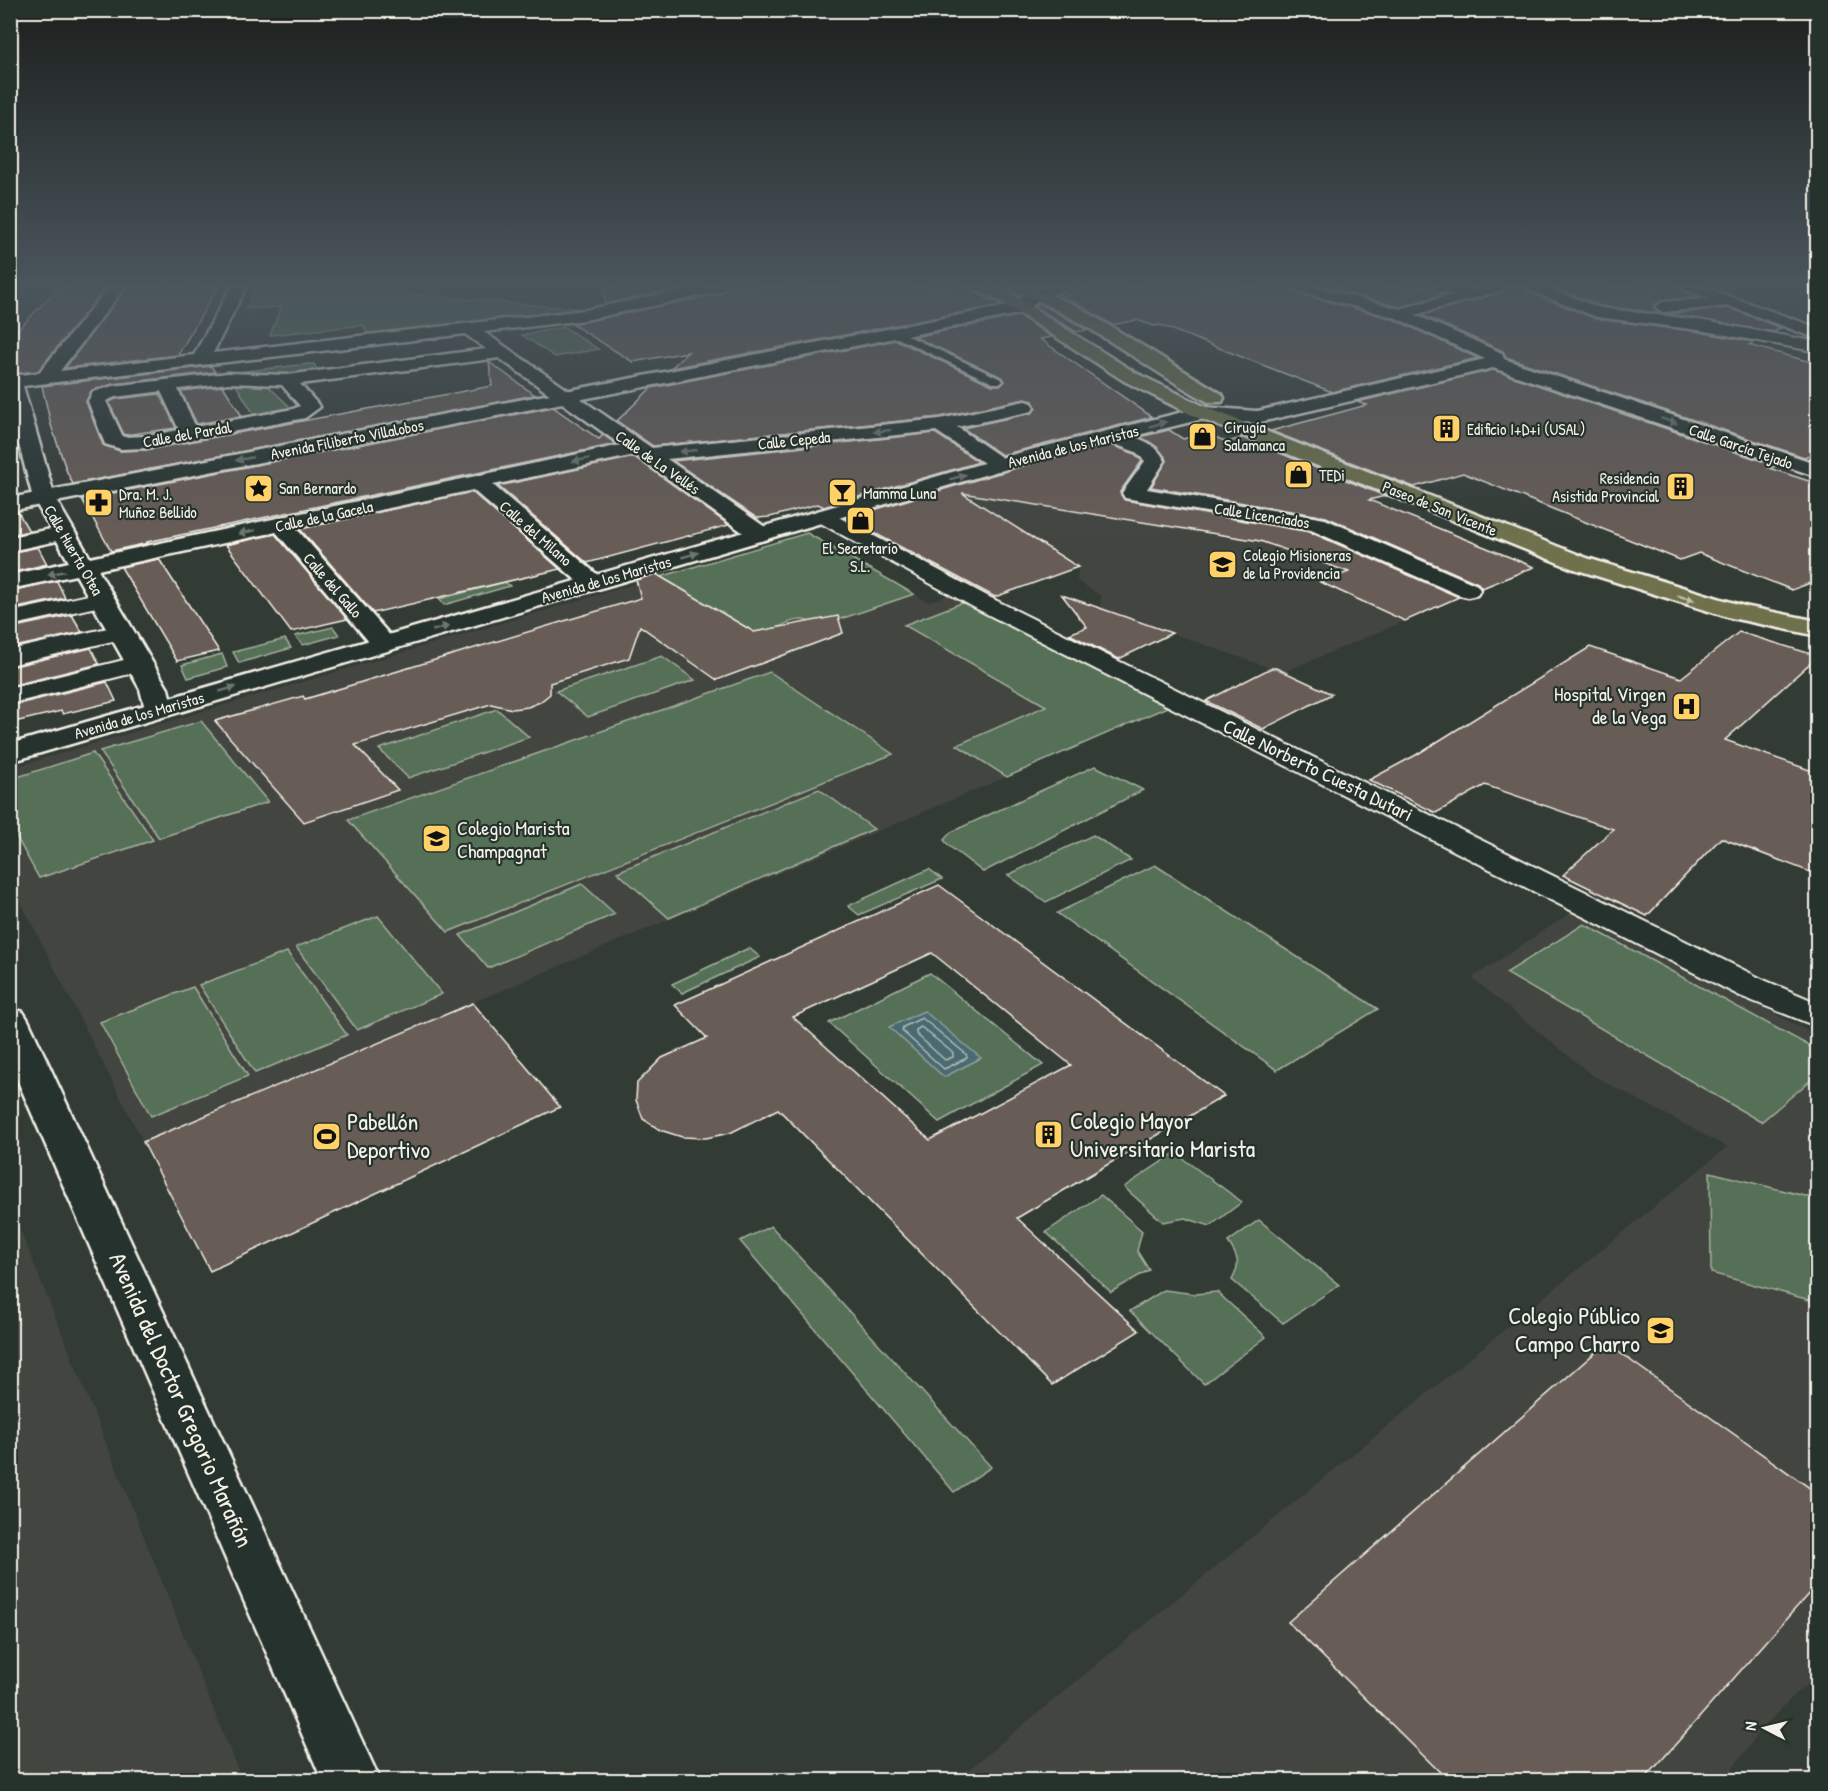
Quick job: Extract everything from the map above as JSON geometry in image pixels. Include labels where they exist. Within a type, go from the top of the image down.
[{"type":"highway","name":"Paseo de San Vicente","points":[[1140,371],[1210,408],[1588,567],[1656,590],[1740,613],[1818,629]]},
{"type":"highway","name":"Paseo de San Vicente","points":[[1161,371],[1210,408]]},
{"type":"highway","name":"Paseo de San Vicente","points":[[1256,417],[1640,568],[1740,595],[1818,611]]},
{"type":"street","points":[[45,378],[51,371]]},
{"type":"street","points":[[11,382],[91,371]]},
{"type":"street","points":[[190,434],[166,385],[228,378],[287,380],[359,371]]},
{"type":"street","name":"Calle de La Vellés","points":[[528,371],[760,534]]},
{"type":"street","name":"Avenida Filiberto Villalobos","points":[[10,505],[702,371]]},
{"type":"street","name":"Avenida de los Maristas","points":[[10,753],[822,516],[1000,465],[1113,437],[1210,408],[1256,417],[1457,371]]},
{"type":"street","name":"Calle García Tejado","points":[[1520,371],[1818,471]]},
{"type":"street","name":"Calle del Pardal","points":[[166,385],[113,392],[97,398],[112,440],[136,443],[298,414],[311,407],[287,380]]},
{"type":"street","name":"Calle Huerta Otea","points":[[11,382],[44,498],[154,689],[159,709]]},
{"type":"street","name":"Calle Cepeda","points":[[643,451],[940,425],[1025,407]]},
{"type":"street","points":[[940,425],[1000,465]]},
{"type":"street","name":"Calle Licenciados","points":[[1113,437],[1146,450],[1154,456],[1155,461],[1133,493],[1317,524],[1468,590]]},
{"type":"street","name":"Calle de la Gacela","points":[[10,582],[478,483],[643,451]]},
{"type":"street","points":[[10,465],[34,461]]},
{"type":"street","name":"Calle del Milano","points":[[478,483],[593,583]]},
{"type":"street","name":"Calle Norberto Cuesta Dutari","points":[[822,516],[1004,614],[1752,988],[1818,1016]]},
{"type":"street","name":"Calle del Gallo","points":[[282,525],[384,644]]},
{"type":"street","points":[[10,544],[64,533]]},
{"type":"street","points":[[10,619],[102,599]]},
{"type":"street","points":[[10,658],[121,632]]},
{"type":"street","points":[[10,696],[140,664]]},
{"type":"street","name":"Avenida del Doctor Gregorio Marañón","points":[[10,1020],[351,1780]]},
{"type":"lane","points":[[975,371],[997,381]]},
{"type":"shaded area","name":"Colegio Misioneras de la Providencia","points":[[949,490],[1108,497],[1304,528],[1379,561],[1321,582],[1405,621],[1284,672],[1273,669],[1100,608],[1101,596],[1077,581],[1078,567],[992,513],[994,512]]},
{"type":"shaded area","name":"Colegio Marista Champagnat","points":[[807,533],[928,602],[948,595],[1172,705],[143,1142],[11,883],[11,768]]},
{"type":"shaded area","name":"Colegio Público Campo Charro","points":[[1576,909],[1817,1036],[1817,1679],[1796,1693],[1760,1731],[1727,1780],[956,1780],[1727,1147],[1592,1075],[1472,978]]},
{"type":"shaded area","points":[[10,1207],[24,1239],[242,1780],[11,1780]]},
{"type":"green space","points":[[250,371],[317,371],[285,375],[237,372]]},
{"type":"green space","points":[[236,385],[268,386],[290,407],[282,412],[255,416]]},
{"type":"green space","points":[[807,533],[914,594],[820,626],[800,620],[773,629],[754,632],[660,577]]},
{"type":"green space","points":[[505,582],[510,586],[444,605],[439,599]]},
{"type":"green space","points":[[964,602],[1172,705],[1007,777],[957,745],[1046,706],[904,625]]},
{"type":"green space","points":[[333,627],[339,635],[303,645],[295,636]]},
{"type":"green space","points":[[285,639],[291,648],[239,663],[233,652]]},
{"type":"green space","points":[[222,654],[227,667],[188,678],[182,665]]},
{"type":"green space","points":[[662,656],[695,680],[588,717],[556,691]]},
{"type":"green space","points":[[770,672],[893,754],[448,932],[348,820]]},
{"type":"green space","points":[[497,709],[529,737],[408,778],[379,749]]},
{"type":"green space","points":[[201,721],[268,802],[159,838],[100,751]]},
{"type":"green space","points":[[93,753],[153,840],[39,878],[11,827],[11,779]]},
{"type":"green space","points":[[1095,766],[1143,790],[983,872],[944,840],[951,832]]},
{"type":"green space","points":[[819,789],[874,829],[669,918],[617,872]]},
{"type":"green space","points":[[1093,835],[1131,860],[1046,902],[1008,875]]},
{"type":"green space","points":[[1155,865],[1378,1009],[1277,1070],[1057,913]]},
{"type":"green space","points":[[929,869],[942,879],[859,915],[848,906]]},
{"type":"green space","points":[[582,884],[615,914],[488,968],[460,935]]},
{"type":"green space","points":[[378,916],[442,994],[357,1030],[296,947]]},
{"type":"green space","points":[[1584,924],[1817,1050],[1817,1075],[1761,1122],[1506,973]]},
{"type":"green space","points":[[749,948],[760,957],[682,993],[672,984]]},
{"type":"green space","points":[[287,952],[347,1035],[255,1073],[199,985]]},
{"type":"green space","points":[[930,973],[1043,1065],[939,1122],[829,1023]]},
{"type":"green space","points":[[193,987],[248,1076],[151,1116],[100,1022]]},
{"type":"green space","points":[[1175,1153],[1242,1202],[1210,1226],[1185,1218],[1163,1222],[1124,1187]]},
{"type":"green space","points":[[1710,1172],[1817,1199],[1817,1302],[1711,1273]]},
{"type":"green space","points":[[1101,1195],[1142,1231],[1137,1251],[1149,1270],[1111,1292],[1046,1232]]},
{"type":"green space","points":[[1259,1220],[1339,1285],[1283,1323],[1232,1280],[1237,1269],[1237,1260],[1228,1242]]},
{"type":"green space","points":[[771,1226],[991,1467],[954,1492],[740,1241]]},
{"type":"green space","points":[[1164,1290],[1195,1294],[1217,1292],[1266,1337],[1204,1384],[1130,1311]]},
{"type":"water","points":[[924,1011],[981,1058],[944,1077],[889,1027]]},
{"type":"building","points":[[10,371],[38,371],[38,371],[10,374]]},
{"type":"building","points":[[172,371],[214,371],[113,384],[91,391],[86,402],[103,445],[120,451],[146,450],[492,386],[490,371],[501,371],[535,395],[73,484],[51,425],[42,386]]},
{"type":"building","points":[[740,371],[961,371],[992,385],[1001,385],[1005,381],[1002,377],[988,371],[1085,371],[1152,417],[1002,455],[963,428],[1032,413],[1036,408],[1033,401],[1025,399],[940,417],[653,446],[617,421],[651,388]]},
{"type":"building","points":[[1277,371],[1424,371],[1332,392]]},
{"type":"building","points":[[1495,371],[1777,466],[1769,468],[1818,484],[1818,580],[1792,590],[1699,553],[1680,560],[1463,473],[1414,487],[1271,431],[1367,405],[1357,402]]},
{"type":"building","points":[[1546,371],[1818,371],[1818,452],[1804,457]]},
{"type":"building","points":[[223,386],[242,416],[197,424],[181,391]]},
{"type":"building","points":[[160,394],[176,428],[124,435],[109,402],[116,399]]},
{"type":"building","points":[[553,407],[599,439],[603,435],[616,444],[111,551],[82,499]]},
{"type":"building","points":[[1169,430],[1183,439],[1205,433],[1227,442],[1243,438],[1385,496],[1369,500],[1534,567],[1482,588],[1478,583],[1326,517],[1151,487],[1167,460],[1157,447],[1140,437]]},
{"type":"building","points":[[935,433],[979,462],[824,507],[818,504],[770,517],[757,518],[673,461]]},
{"type":"building","points":[[1109,444],[1135,454],[1142,461],[1120,492],[1125,500],[1310,532],[1459,597],[1405,621],[1320,582],[1349,572],[1260,541],[962,493],[1078,567],[995,597],[846,518],[1033,463]]},
{"type":"building","points":[[634,457],[729,525],[587,563],[498,486]]},
{"type":"building","points":[[472,492],[560,569],[373,613],[300,529]]},
{"type":"building","points":[[18,512],[29,531],[10,535],[10,513]]},
{"type":"building","points":[[275,534],[347,619],[291,632],[226,545]]},
{"type":"building","points":[[38,547],[47,564],[10,573],[10,553]]},
{"type":"building","points":[[159,559],[219,651],[177,661],[121,567]]},
{"type":"building","points":[[656,574],[754,632],[838,616],[843,633],[717,680],[640,626],[629,658],[550,683],[550,694],[540,702],[528,707],[512,709],[491,704],[355,745],[398,790],[304,822],[215,721],[303,696],[305,699],[641,598],[636,580]]},
{"type":"building","points":[[57,581],[65,598],[17,608],[10,596],[10,591]]},
{"type":"building","points":[[1062,595],[1172,633],[1119,659],[1069,634],[1087,627]]},
{"type":"building","points":[[72,615],[82,632],[10,648],[10,628]]},
{"type":"building","points":[[1739,632],[1818,656],[1725,740],[1818,773],[1818,875],[1721,838],[1647,916],[1563,875],[1613,829],[1485,785],[1436,813],[1369,780],[1416,755],[1590,647],[1681,678]]},
{"type":"building","points":[[91,648],[99,664],[10,686],[10,667]]},
{"type":"building","points":[[1271,668],[1276,668],[1332,694],[1263,729],[1206,701]]},
{"type":"building","points":[[107,682],[116,701],[63,714],[61,711],[10,723],[10,706]]},
{"type":"building","name":"Colegio Mayor Universitario Marista","points":[[939,885],[1224,1096],[1017,1218],[1139,1331],[1052,1385],[778,1109],[730,1133],[706,1138],[682,1137],[660,1130],[643,1119],[636,1100],[637,1083],[662,1058],[707,1038],[675,1005]],"holes":[[[932,953],[1071,1065],[930,1140],[793,1017]]]},
{"type":"building","name":"Pabellón Deportivo","points":[[473,1003],[560,1107],[210,1271],[143,1142]]},
{"type":"building","points":[[1606,1343],[1818,1494],[1818,1583],[1644,1780],[1448,1780],[1288,1622]]},
{"type":"place","name":"Edificio I+D+i (USAL)","points":[[1446,429]]},
{"type":"place","name":"Cirugía Salamanca","points":[[1203,436]]},
{"type":"place","name":"TEDi","points":[[1298,475]]},
{"type":"place","name":"Residencia Asistida Provincial","points":[[1680,487]]},
{"type":"place","name":"San Bernardo","points":[[258,488]]},
{"type":"place","name":"Mamma Luna","points":[[842,493]]},
{"type":"place","name":"Dra. M. J. Muñoz Bellido","points":[[98,503]]},
{"type":"place","name":"El Secretario S.L.","points":[[860,520]]},
{"type":"place","name":"Colegio Misioneras de la Providencia","points":[[1222,564]]},
{"type":"place","name":"Hospital Virgen de la Vega","points":[[1687,706]]},
{"type":"place","name":"Colegio Marista Champagnat","points":[[436,839]]},
{"type":"place","name":"Colegio Mayor Universitario Marista","points":[[1049,1135]]},
{"type":"place","name":"Pabellón Deportivo","points":[[326,1136]]},
{"type":"place","name":"Colegio Público Campo Charro","points":[[1661,1330]]}]
